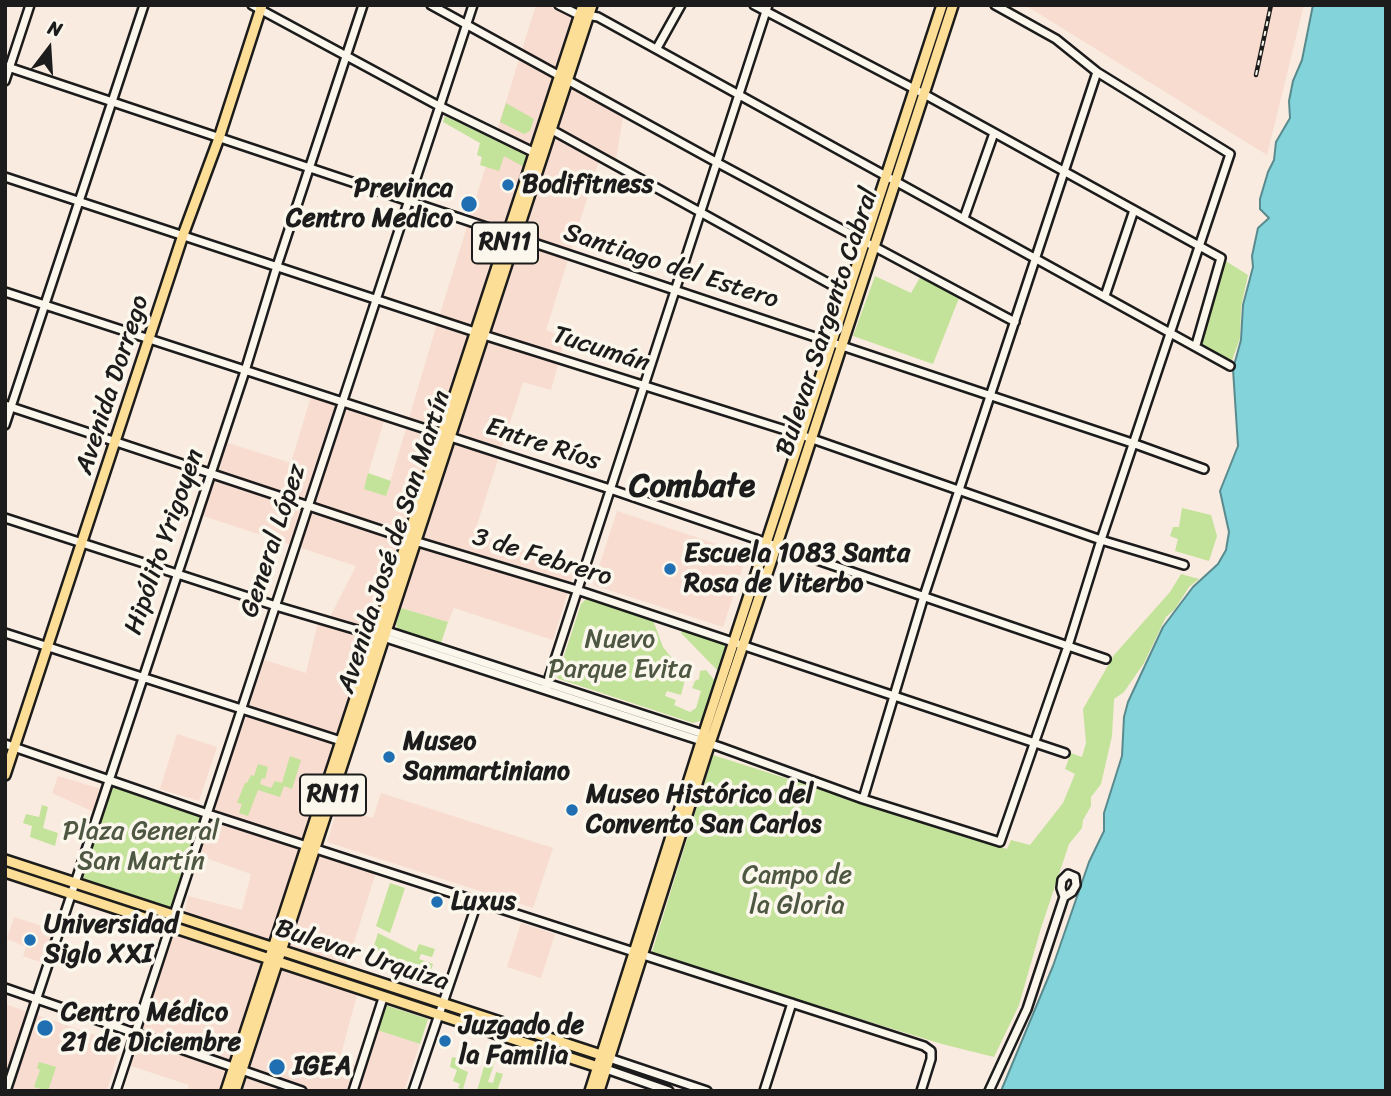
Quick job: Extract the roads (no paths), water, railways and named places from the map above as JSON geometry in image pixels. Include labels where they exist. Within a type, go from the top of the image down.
[{"type":"main road","name":"Bulevar Sargento Cabral","points":[[738,643],[776,547],[842,346],[869,244],[919,92],[943,5]]},
{"type":"main road","name":"Bulevar Sargento Cabral","points":[[919,92],[953,5]]},
{"type":"main road","name":"Avenida Dorrego","points":[[5,775],[10,745],[48,647],[184,235],[219,138],[260,6]]},
{"type":"main road","name":"Avenida José de San Martín","points":[[512,237],[535,153],[564,78],[586,10]]},
{"type":"main road","name":"Avenida José de San Martín","points":[[226,1091],[238,1069],[512,237],[552,130],[564,78]]},
{"type":"main road","name":"Bulevar Sargento Cabral","points":[[590,1091],[606,1057],[738,643],[766,543],[848,294],[869,244]]},
{"type":"main road","name":"Avenida José de San Martín","points":[[311,848],[341,741],[382,634]]},
{"type":"main road","name":"Bulevar Urquiza","points":[[5,860],[606,1057]]},
{"type":"main road","name":"Bulevar Urquiza","points":[[5,872],[602,1068]]},
{"type":"main road","name":"Bulevar Sargento Cabral","points":[[599,1091],[602,1068]]},
{"type":"main road","name":"Avenida José de San Martín","points":[[235,1091],[238,1069]]},
{"type":"street","points":[[5,81],[30,5]]},
{"type":"street","points":[[5,425],[8,406],[144,5]]},
{"type":"street","name":"Hipólito Yrigoyen","points":[[6,1091],[245,371],[363,5]]},
{"type":"street","points":[[431,5],[1015,322]]},
{"type":"street","name":"General López","points":[[116,1091],[473,5]]},
{"type":"street","points":[[559,5],[586,10],[598,16],[1230,366]]},
{"type":"street","points":[[657,48],[681,5]]},
{"type":"street","points":[[754,5],[767,9],[1222,258],[1196,345]]},
{"type":"street","points":[[5,518],[275,605],[365,632],[382,634],[546,687],[706,740],[863,799],[1000,842],[1068,646],[1230,154],[1097,72],[1056,39],[995,5]]},
{"type":"street","points":[[260,6],[439,106],[535,153]]},
{"type":"street","points":[[546,687],[767,9]]},
{"type":"street","name":"Santiago del Estero","points":[[8,67],[1135,444],[1204,470]]},
{"type":"street","points":[[863,799],[924,596],[1097,72]]},
{"type":"street","points":[[552,130],[848,294]]},
{"type":"street","points":[[964,218],[994,133]]},
{"type":"street","name":"Tucumán","points":[[5,177],[480,334],[802,436],[1101,540],[1184,565]]},
{"type":"street","points":[[1105,296],[1134,210]]},
{"type":"street","name":"Entre Ríos","points":[[5,292],[610,489],[1106,659]]},
{"type":"street","name":"3 de Febrero","points":[[8,406],[412,541],[577,590],[1065,753]]},
{"type":"street","points":[[5,632],[341,741]]},
{"type":"street","points":[[10,745],[311,848],[924,1046],[932,1051],[920,1091]]},
{"type":"street","points":[[989,1091],[1027,1009],[1064,897]]},
{"type":"street","points":[[413,1091],[478,900]]},
{"type":"street","points":[[5,988],[302,1091]]},
{"type":"street","points":[[353,1091],[383,998]]},
{"type":"street","points":[[764,1091],[792,1003]]},
{"type":"street","name":"Bulevar Urquiza","points":[[606,1057],[707,1091]]},
{"type":"street","name":"Bulevar Urquiza","points":[[602,1068],[669,1091]]},
{"type":"water","points":[[1313,5],[1386,5],[1386,1091],[1001,1091],[1053,966],[1089,862],[1104,831],[1104,813],[1122,756],[1124,717],[1128,702],[1163,627],[1193,587],[1218,564],[1226,550],[1229,532],[1220,491],[1238,446],[1233,369],[1241,340],[1243,305],[1253,267],[1252,256],[1258,228],[1269,218],[1260,209],[1260,199],[1274,160],[1276,142],[1290,118],[1289,101],[1293,81],[1302,60]]},
{"type":"railway","points":[[1256,75],[1271,5]]},
{"type":"place","name":"Bodifitness","points":[[508,185]]},
{"type":"place","name":"Previnca Centro Medico","points":[[469,204]]},
{"type":"place","name":"Escuela 1083 Santa Rosa de Viterbo","points":[[670,569]]},
{"type":"place","name":"Museo Sanmartiniano","points":[[389,757]]},
{"type":"place","name":"Museo Histórico del Convento San Carlos","points":[[572,810]]},
{"type":"place","name":"Luxus","points":[[437,902]]},
{"type":"place","name":"Universidad Siglo XXI","points":[[30,940]]},
{"type":"place","name":"Centro Médico 21 de Diciembre","points":[[45,1028]]},
{"type":"place","name":"Juzgado de la Familia","points":[[445,1041]]},
{"type":"place","name":"IGEA","points":[[277,1067]]},
{"type":"district","name":"Combate","points":[[692,488]]},
{"type":"park label","name":"Nuevo Parque Evita","points":[[620,655]]},
{"type":"park label","name":"Plaza General San Martín","points":[[141,847]]},
{"type":"park label","name":"Campo de la Gloria","points":[[797,891]]}]
